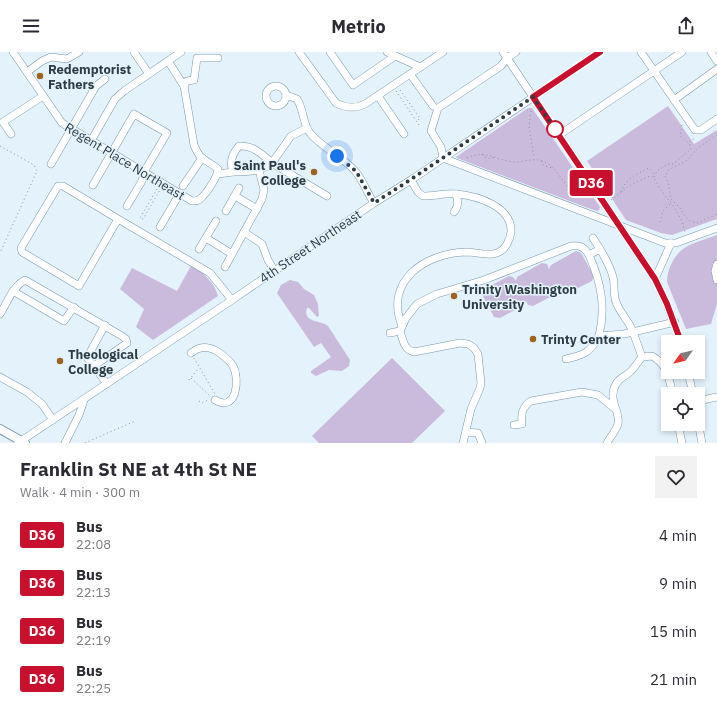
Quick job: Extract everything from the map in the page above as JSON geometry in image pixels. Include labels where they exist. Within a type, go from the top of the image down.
[{"type":"main road","points":[[0,429],[22,442]]},
{"type":"street","name":"Regent Place Northeast","points":[[13,52],[62,124],[144,172],[182,190],[192,201],[201,199],[218,172]]},
{"type":"street","points":[[27,72],[42,61],[51,57],[67,59],[79,52]]},
{"type":"street","points":[[134,52],[149,74]]},
{"type":"street","points":[[91,141],[115,100],[124,91],[181,52]]},
{"type":"street","points":[[299,52],[330,96],[336,103],[345,107],[356,107],[366,104],[443,52]]},
{"type":"street","points":[[330,52],[353,85],[395,56]]},
{"type":"street","points":[[387,52],[420,68]]},
{"type":"street","points":[[505,55],[516,52]]},
{"type":"street","name":"4th Street Northeast","points":[[22,442],[274,270],[600,52]]},
{"type":"street","points":[[641,52],[695,130],[701,130],[717,120]]},
{"type":"street","points":[[559,135],[682,52]]},
{"type":"street","points":[[711,52],[717,61]]},
{"type":"street","points":[[505,55],[655,279],[675,322],[679,335]]},
{"type":"street","points":[[505,55],[501,66],[438,108],[431,131],[441,147],[443,158],[660,241],[676,243],[717,228]]},
{"type":"street","points":[[184,86],[187,81],[194,80],[197,58],[218,58]]},
{"type":"street","points":[[168,61],[184,86],[194,145],[202,158],[218,172],[232,170],[259,170],[266,167],[272,163],[291,136],[307,128]]},
{"type":"street","points":[[674,100],[717,69]]},
{"type":"street","points":[[410,74],[433,106]]},
{"type":"street","points":[[51,164],[96,86],[105,79]]},
{"type":"street","points":[[286,95],[297,98],[307,128],[316,139],[356,171],[374,203]]},
{"type":"street","points":[[378,96],[404,134]]},
{"type":"street","points":[[11,134],[3,122],[44,98]]},
{"type":"street","points":[[93,185],[134,114],[167,133],[144,172],[142,181],[127,206]]},
{"type":"street","points":[[232,170],[231,159],[234,152],[239,146],[248,146],[260,153],[272,163],[327,196]]},
{"type":"street","points":[[160,226],[202,158]]},
{"type":"street","points":[[225,267],[262,199],[264,190],[259,170]]},
{"type":"street","points":[[410,180],[418,192],[423,196],[456,194],[476,198],[496,206],[502,211],[510,223],[510,240],[501,252],[495,254],[468,252],[449,253],[424,264],[412,272],[405,280],[400,289],[396,303],[406,349],[409,351],[414,352],[460,343],[468,344],[474,348],[478,354],[481,383],[471,408],[463,443]]},
{"type":"street","points":[[118,219],[79,286],[22,252],[21,248],[58,186],[63,186],[210,273],[232,300]]},
{"type":"street","points":[[226,212],[239,188]]},
{"type":"street","points":[[454,212],[457,208],[458,202],[456,194]]},
{"type":"street","points":[[234,196],[256,209]]},
{"type":"street","points":[[199,249],[216,221]]},
{"type":"street","points":[[244,232],[262,244],[268,260],[274,270]]},
{"type":"street","points":[[206,238],[232,254]]},
{"type":"street","points":[[593,238],[608,263],[613,278],[616,302],[630,324],[642,357]]},
{"type":"street","points":[[655,279],[670,243]]},
{"type":"street","points":[[390,333],[401,329],[406,318],[417,304],[437,294],[484,280],[577,245],[584,247],[596,270],[602,292],[601,327],[599,336],[590,350],[579,356],[566,360]]},
{"type":"street","points":[[589,255],[600,249]]},
{"type":"street","points":[[717,264],[715,271],[717,280]]},
{"type":"street","points":[[0,314],[13,291],[25,280],[74,307],[126,339],[127,343],[94,366]]},
{"type":"street","points":[[13,291],[64,321],[74,307]]},
{"type":"street","points":[[599,336],[624,334],[675,322]]},
{"type":"street","points":[[105,325],[88,356],[88,359],[107,384]]},
{"type":"street","points":[[191,353],[200,347],[207,347],[223,356],[233,365],[236,378],[236,392],[227,402],[220,402],[215,398]]},
{"type":"street","points":[[607,443],[618,425],[613,398],[616,384],[621,378],[628,374],[642,357],[652,356],[662,362],[666,369],[671,387]]},
{"type":"street","points":[[0,377],[27,392],[42,404],[53,420]]},
{"type":"street","points":[[514,425],[522,424],[523,409],[531,401],[582,392],[598,395],[614,408]]},
{"type":"street","points":[[705,400],[717,397]]},
{"type":"street","points":[[65,443],[79,415],[84,400]]},
{"type":"street","points":[[679,431],[682,443]]},
{"type":"street","points":[[700,431],[702,443]]},
{"type":"street","points":[[466,432],[478,433],[482,443]]},
{"type":"path","points":[[399,88],[420,118],[416,121]]},
{"type":"path","points":[[395,90],[419,125]]},
{"type":"path","points":[[531,111],[529,126],[534,159]]},
{"type":"path","points":[[654,178],[657,171],[668,164],[673,164],[691,149],[689,143],[680,136],[682,125]]},
{"type":"path","points":[[717,135],[699,147],[686,161],[671,169],[665,176],[669,186],[670,196],[690,221],[698,223],[717,214]]},
{"type":"path","points":[[689,143],[695,138]]},
{"type":"path","points":[[0,146],[34,166],[37,171],[0,253]]},
{"type":"path","points":[[482,154],[486,158],[490,159],[496,157]]},
{"type":"path","points":[[467,158],[482,154],[514,162],[534,159],[540,160],[554,168],[566,186],[582,194],[587,194]]},
{"type":"path","points":[[540,160],[544,166],[554,168]]},
{"type":"path","points":[[621,192],[625,183],[637,174],[650,168],[655,175]]},
{"type":"path","points":[[611,200],[632,184],[650,176],[654,178],[660,189],[671,203],[679,216],[685,232]]},
{"type":"path","points":[[158,188],[140,218],[143,219],[161,189]]},
{"type":"path","points":[[660,222],[663,211],[673,201]]},
{"type":"path","points":[[191,353],[215,398]]},
{"type":"path","points":[[189,380],[200,368]]},
{"type":"path","points":[[191,378],[211,398],[203,402],[199,401]]},
{"type":"path","points":[[86,443],[135,421]]},
{"type":"shaded area","points":[[668,106],[694,144],[717,130],[717,219],[672,235],[661,233],[626,220],[587,161]]},
{"type":"shaded area","points":[[528,108],[532,108],[600,207],[599,210],[597,211],[588,208],[456,157]]},
{"type":"shaded area","points":[[717,235],[717,304],[711,324],[686,329],[667,282],[669,269],[678,253],[683,249],[689,245]]},
{"type":"shaded area","points":[[576,251],[581,253],[594,276],[592,281],[566,294],[561,292],[559,289],[558,293],[533,306],[528,305],[526,301],[524,305],[500,318],[494,317],[482,294],[484,289],[509,276],[513,277],[516,281],[517,277],[542,263],[547,264],[549,269],[551,265]]},
{"type":"shaded area","points":[[192,264],[211,282],[218,296],[153,340],[136,327],[144,309],[120,289],[132,268],[177,291]]},
{"type":"shaded area","points":[[290,280],[298,282],[304,289],[314,295],[318,304],[319,316],[317,317],[309,308],[307,308],[307,316],[310,319],[328,326],[350,360],[349,366],[342,371],[329,370],[316,376],[311,373],[311,371],[331,357],[321,343],[314,347],[277,293],[281,285]]},
{"type":"shaded area","points":[[392,358],[445,411],[412,443],[319,443],[312,436]]},
{"type":"bus line","name":"D36","points":[[600,52],[533,97],[655,279],[675,322],[679,335]]},
{"type":"place","name":"Redemptorist Fathers","points":[[40,76]]},
{"type":"place","name":"Saint Paul's College","points":[[314,172]]},
{"type":"place","name":"Trinity Washington University","points":[[454,296]]},
{"type":"place","name":"Trinty Center","points":[[533,339]]},
{"type":"place","name":"Theological College","points":[[60,361]]},
{"type":"route","points":[[337,156],[356,171],[374,203],[533,97],[555,129]]}]
